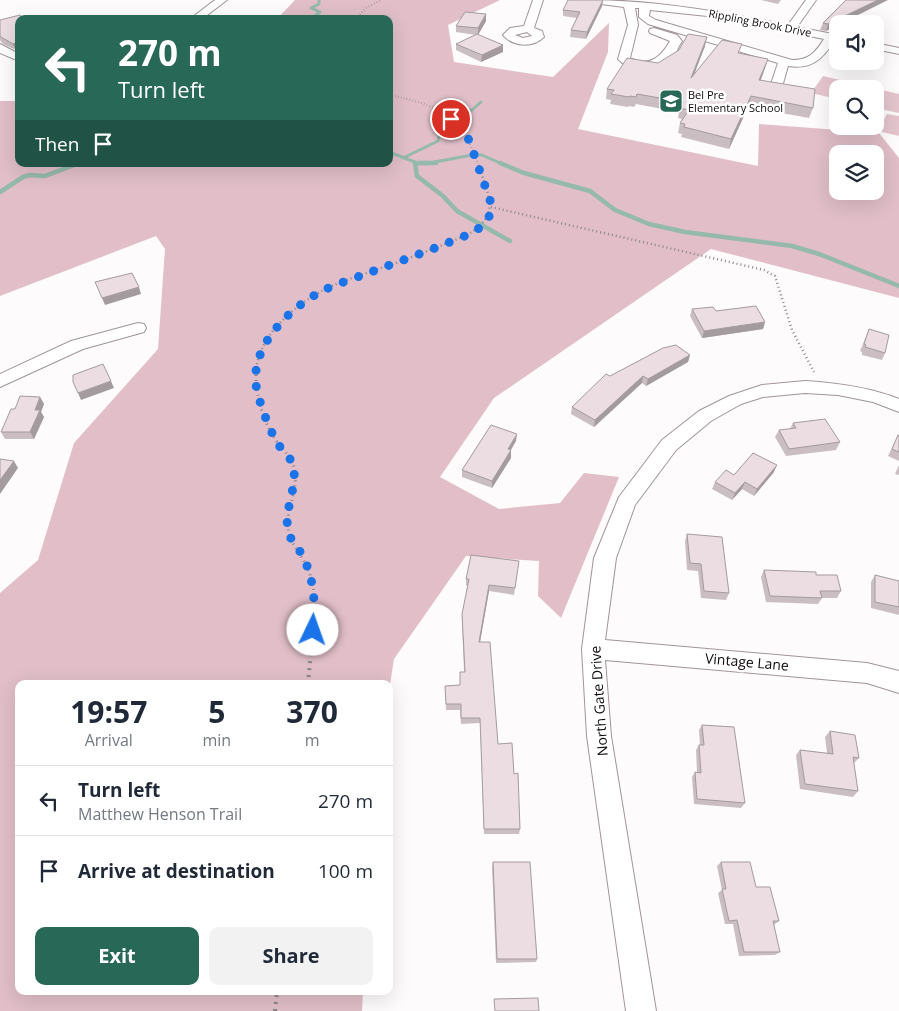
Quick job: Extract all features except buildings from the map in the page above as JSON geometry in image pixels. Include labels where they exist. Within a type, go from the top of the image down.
[{"type":"street","points":[[201,15],[222,0]]},
{"type":"street","points":[[528,29],[538,0]]},
{"type":"street","name":"Rippling Brook Drive","points":[[593,0],[645,5],[671,4],[829,36]]},
{"type":"street","points":[[791,28],[810,0]]},
{"type":"street","points":[[629,4],[633,25],[624,59],[629,63],[650,65],[666,58],[676,41],[673,37],[633,25]]},
{"type":"street","points":[[645,5],[644,17],[652,22],[784,61],[803,64],[813,62],[829,43]]},
{"type":"street","points":[[0,47],[8,54],[15,57]]},
{"type":"street","points":[[884,48],[899,51]]},
{"type":"street","points":[[799,52],[818,57]]},
{"type":"street","points":[[776,87],[784,61]]},
{"type":"street","points":[[0,381],[77,345],[138,328]]},
{"type":"street","name":"North Gate Drive","points":[[641,1011],[599,736],[593,649],[605,558],[626,502],[669,446],[705,416],[735,400],[762,391],[805,388],[838,389],[877,397],[899,406]]},
{"type":"street","name":"Vintage Lane","points":[[593,649],[867,673],[899,682]]},
{"type":"path","points":[[360,15],[366,8],[380,0]]},
{"type":"path","points":[[308,680],[315,612],[309,573],[301,553],[291,540],[288,529],[295,471],[290,458],[275,440],[260,398],[256,374],[264,347],[271,335],[296,309],[323,291],[438,247],[478,229],[489,217],[491,207],[472,149],[460,128],[451,119],[431,107],[393,96]]},
{"type":"path","points":[[491,207],[764,270],[776,276],[792,330],[815,374]]},
{"type":"path","points":[[275,1011],[277,995]]},
{"type":"shaded area","points":[[295,0],[500,0],[448,25],[454,62],[553,77],[609,23],[608,52],[578,129],[758,166],[759,124],[829,129],[829,135],[881,135],[899,158],[899,298],[711,249],[494,398],[440,477],[499,509],[560,503],[584,473],[619,477],[561,618],[538,596],[539,561],[466,556],[394,659],[391,680],[15,680],[15,995],[363,995],[362,1011],[0,1011],[0,593],[38,560],[74,443],[158,349],[165,249],[156,236],[0,296],[0,101],[15,101],[15,167],[393,167],[393,15],[281,15]]},
{"type":"shaded area","points":[[823,76],[840,80],[829,80],[829,97],[811,93]]},
{"type":"shaded area","points":[[884,90],[899,94],[899,113],[884,110]]},
{"type":"shaded area","points":[[887,114],[899,116],[899,136],[884,132],[884,120]]},
{"type":"waterway","points":[[316,15],[320,12],[311,8],[319,4],[319,0]]},
{"type":"waterway","points":[[404,158],[438,141],[440,132],[451,129],[465,117],[464,113],[472,110],[481,102]]},
{"type":"waterway","points":[[393,154],[404,158]]},
{"type":"waterway","points":[[429,163],[472,155],[482,155],[502,164]]},
{"type":"waterway","points":[[404,158],[417,163]]},
{"type":"waterway","points":[[415,163],[417,176],[443,196],[457,211],[510,241]]},
{"type":"waterway","points":[[417,163],[429,163]]},
{"type":"waterway","points":[[424,164],[429,163]]},
{"type":"waterway","points":[[429,163],[436,163]]},
{"type":"waterway","points":[[500,163],[524,173],[590,191],[615,210],[649,224],[685,232],[792,246],[819,254],[899,286]]},
{"type":"waterway","points":[[0,192],[23,177],[30,175],[45,176],[69,167]]},
{"type":"place","name":"Bel Pre Elementary School","points":[[671,101]]},
{"type":"route","points":[[313,630],[315,612],[309,573],[301,553],[291,540],[288,529],[295,471],[290,458],[275,440],[256,386],[259,361],[271,335],[296,309],[323,291],[467,235],[478,229],[489,217],[491,203],[469,140],[465,133],[451,119]]}]
